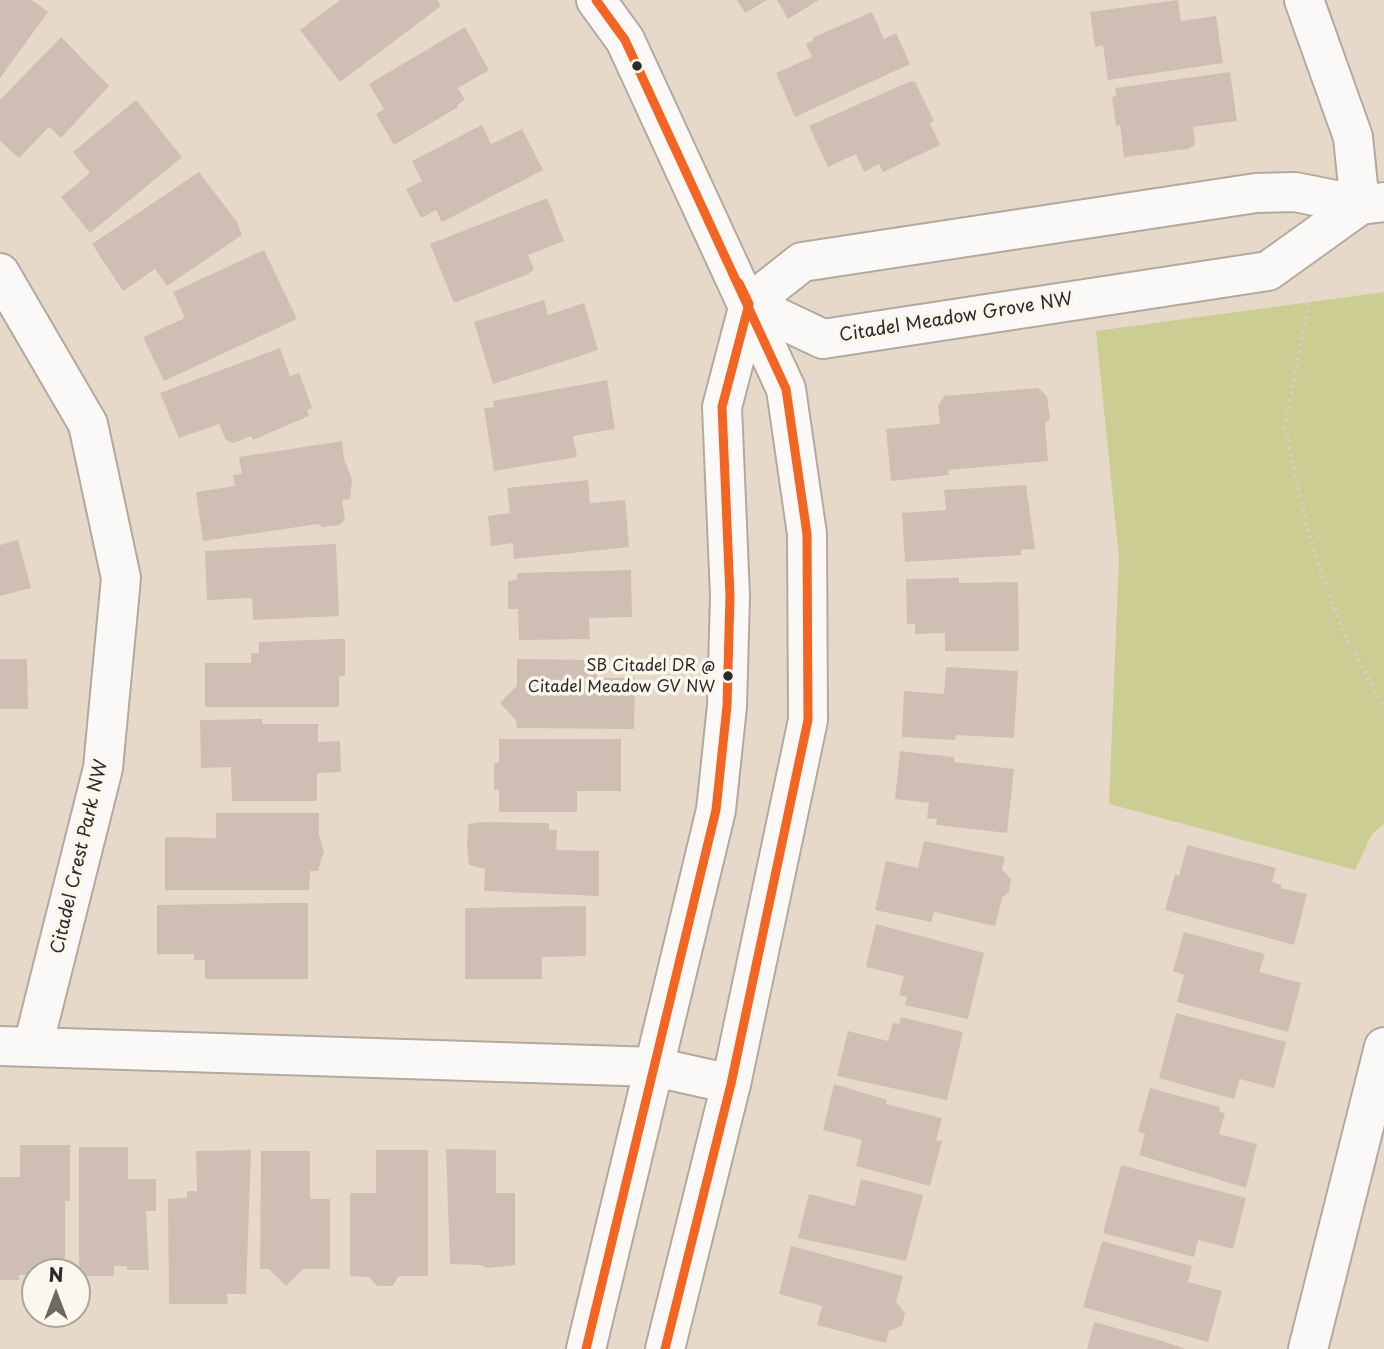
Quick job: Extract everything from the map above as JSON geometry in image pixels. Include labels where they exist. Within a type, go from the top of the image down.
[{"type":"street","points":[[596,0],[625,40],[786,389],[807,534],[808,720],[731,1084],[665,1349]]},
{"type":"street","points":[[586,1349],[716,810],[727,706],[730,596],[722,407],[749,304],[802,262],[1256,193],[1295,192],[1372,203],[1353,137],[1304,0]]},
{"type":"street","name":"Citadel Meadow Grove NW","points":[[749,304],[823,339],[1268,271],[1372,203]]},
{"type":"street","name":"Citadel Crest Park NW","points":[[0,273],[88,424],[121,578],[103,768],[17,1046],[655,1067],[731,1084]]},
{"type":"street","points":[[1308,1349],[1384,1047]]},
{"type":"path","points":[[1310,294],[1285,427],[1307,530],[1342,629],[1384,708]]},
{"type":"green space","points":[[1384,292],[1384,824],[1372,834],[1355,870],[1109,804],[1119,558],[1096,331]]},
{"type":"building","points":[[0,0],[32,0],[48,12],[0,78]]},
{"type":"building","points":[[340,0],[437,0],[441,6],[340,82],[300,30]]},
{"type":"building","points":[[737,0],[767,0],[745,13]]},
{"type":"building","points":[[777,0],[819,0],[788,19]]},
{"type":"building","points":[[1178,0],[1181,21],[1216,16],[1223,63],[1108,80],[1103,45],[1095,47],[1090,12]]},
{"type":"building","points":[[872,12],[884,39],[896,33],[910,64],[795,117],[776,73],[812,57],[806,44],[814,40],[812,38]]},
{"type":"building","points":[[465,27],[489,70],[458,88],[465,100],[457,105],[458,107],[394,145],[376,114],[384,109],[369,84]]},
{"type":"building","points":[[61,37],[109,86],[61,138],[49,127],[19,158],[0,141],[0,100]]},
{"type":"building","points":[[1230,72],[1237,121],[1193,127],[1195,145],[1188,149],[1124,157],[1120,125],[1116,126],[1112,97],[1116,96],[1115,88]]},
{"type":"building","points":[[911,81],[915,82],[934,121],[930,123],[940,145],[883,172],[879,164],[864,172],[856,154],[828,167],[809,126]]},
{"type":"building","points":[[136,100],[182,157],[90,233],[61,197],[90,173],[73,152]]},
{"type":"building","points":[[482,125],[491,144],[522,129],[543,170],[442,222],[436,210],[421,218],[406,189],[422,181],[412,161]]},
{"type":"building","points":[[199,172],[237,222],[242,235],[167,286],[155,269],[123,291],[92,244]]},
{"type":"building","points":[[547,198],[564,241],[528,255],[534,270],[526,275],[454,303],[430,244]]},
{"type":"building","points":[[264,250],[297,319],[164,381],[143,337],[185,318],[173,292]]},
{"type":"building","points":[[544,300],[548,315],[584,303],[598,350],[493,384],[474,322]]},
{"type":"building","points":[[280,348],[290,376],[299,373],[312,408],[307,410],[309,416],[253,440],[251,436],[234,443],[226,440],[219,424],[179,438],[160,393]]},
{"type":"building","points":[[607,380],[615,429],[573,436],[577,457],[494,471],[484,408],[494,407],[493,401]]},
{"type":"building","points":[[1038,388],[1047,396],[1050,418],[1045,424],[1048,461],[948,470],[949,475],[891,481],[886,429],[940,424],[938,406],[944,396]]},
{"type":"building","points":[[342,441],[344,459],[352,479],[350,499],[342,500],[345,519],[340,525],[323,527],[318,524],[203,541],[196,492],[235,486],[233,475],[242,474],[239,457]]},
{"type":"building","points":[[588,480],[590,503],[625,500],[629,547],[514,559],[513,543],[491,546],[488,516],[510,513],[507,488]]},
{"type":"building","points":[[1026,485],[1035,549],[1021,550],[1021,555],[905,562],[902,513],[946,510],[944,490]]},
{"type":"building","points":[[18,540],[31,588],[0,596],[0,545]]},
{"type":"building","points":[[336,544],[339,616],[253,620],[252,598],[207,600],[205,551]]},
{"type":"building","points":[[631,570],[632,617],[589,618],[590,639],[519,640],[518,609],[508,609],[508,581],[517,580],[517,573]]},
{"type":"building","points":[[959,578],[959,583],[1018,582],[1019,651],[945,651],[945,633],[915,634],[915,624],[907,624],[906,579]]},
{"type":"building","points":[[345,639],[345,676],[339,676],[339,707],[205,707],[205,663],[251,663],[251,653],[259,653],[259,642]]},
{"type":"building","points":[[0,659],[27,659],[28,709],[0,709]]},
{"type":"building","points":[[517,659],[597,660],[597,678],[635,678],[634,729],[517,728],[516,720],[500,703],[517,686]]},
{"type":"building","points":[[946,667],[1018,671],[1014,738],[956,735],[955,740],[902,737],[904,691],[944,694]]},
{"type":"building","points":[[262,719],[262,724],[318,724],[318,742],[340,741],[341,772],[317,773],[317,801],[232,801],[231,767],[201,768],[200,720]]},
{"type":"building","points":[[499,739],[621,739],[621,791],[577,791],[577,812],[499,812],[499,790],[494,790],[494,763],[499,763]]},
{"type":"building","points":[[900,751],[954,757],[954,762],[1014,769],[1007,833],[936,825],[937,819],[927,818],[929,803],[895,799]]},
{"type":"building","points":[[216,813],[319,813],[319,835],[324,852],[318,871],[310,871],[309,890],[165,890],[165,837],[216,838]]},
{"type":"building","points":[[549,823],[549,830],[557,830],[556,850],[599,851],[599,896],[484,891],[485,869],[469,865],[467,847],[468,824]]},
{"type":"building","points":[[924,841],[1005,857],[1002,869],[1011,879],[1009,892],[1002,898],[995,926],[934,912],[931,922],[875,910],[886,861],[918,868]]},
{"type":"building","points":[[1187,845],[1276,868],[1272,882],[1282,885],[1281,888],[1307,894],[1294,945],[1165,910],[1175,874],[1179,876]]},
{"type":"building","points":[[308,903],[308,979],[205,979],[205,960],[194,960],[194,954],[157,954],[157,905]]},
{"type":"building","points":[[586,906],[586,956],[542,957],[542,979],[465,979],[465,908]]},
{"type":"building","points":[[876,924],[984,953],[968,1019],[905,1005],[907,997],[899,995],[904,976],[866,967]]},
{"type":"building","points":[[1184,932],[1265,954],[1259,972],[1301,983],[1288,1032],[1177,1002],[1184,975],[1173,971]]},
{"type":"building","points":[[1176,1013],[1286,1042],[1274,1088],[1240,1079],[1234,1099],[1159,1078]]},
{"type":"building","points":[[901,1017],[963,1032],[947,1100],[837,1076],[848,1031],[888,1041],[893,1023],[899,1024]]},
{"type":"building","points":[[834,1084],[887,1100],[886,1104],[942,1118],[936,1140],[942,1141],[930,1186],[856,1166],[862,1140],[823,1130]]},
{"type":"building","points":[[1150,1088],[1220,1107],[1219,1112],[1225,1113],[1219,1134],[1257,1144],[1246,1188],[1139,1155],[1145,1134],[1138,1132]]},
{"type":"building","points":[[20,1145],[70,1145],[70,1201],[65,1201],[65,1258],[21,1258],[19,1280],[0,1280],[0,1177],[20,1177]]},
{"type":"building","points":[[79,1147],[128,1147],[128,1179],[156,1179],[156,1211],[146,1211],[149,1270],[127,1270],[127,1266],[114,1266],[114,1276],[91,1276],[91,1258],[79,1258]]},
{"type":"building","points":[[446,1149],[496,1150],[496,1193],[515,1193],[515,1265],[487,1268],[482,1265],[450,1264]]},
{"type":"building","points":[[251,1150],[246,1294],[227,1294],[228,1304],[169,1304],[168,1199],[187,1198],[187,1191],[197,1191],[196,1151]]},
{"type":"building","points":[[376,1150],[428,1150],[428,1276],[399,1276],[392,1286],[377,1286],[369,1277],[350,1276],[350,1193],[376,1193]]},
{"type":"building","points":[[261,1151],[310,1151],[310,1199],[330,1199],[330,1269],[303,1269],[286,1286],[269,1269],[260,1269]]},
{"type":"building","points":[[1121,1165],[1246,1198],[1233,1249],[1198,1240],[1194,1257],[1103,1233]]},
{"type":"building","points":[[861,1179],[923,1195],[906,1261],[798,1238],[809,1194],[855,1206]]},
{"type":"building","points":[[1102,1241],[1192,1266],[1188,1282],[1222,1291],[1208,1342],[1083,1307]]},
{"type":"building","points":[[791,1246],[903,1276],[896,1302],[905,1313],[902,1326],[889,1331],[886,1343],[817,1325],[822,1306],[779,1294]]},
{"type":"building","points":[[1094,1322],[1156,1339],[1186,1349],[1087,1349]]},
{"type":"transit line","points":[[596,0],[625,40],[786,389],[807,534],[808,720],[731,1084],[665,1349]]},
{"type":"transit line","points":[[586,1349],[716,810],[727,706],[730,596],[722,407],[749,304],[739,283]]},
{"type":"place","name":"SB Citadel DR @ Citadel Meadow GV NW","points":[[728,676]]}]
